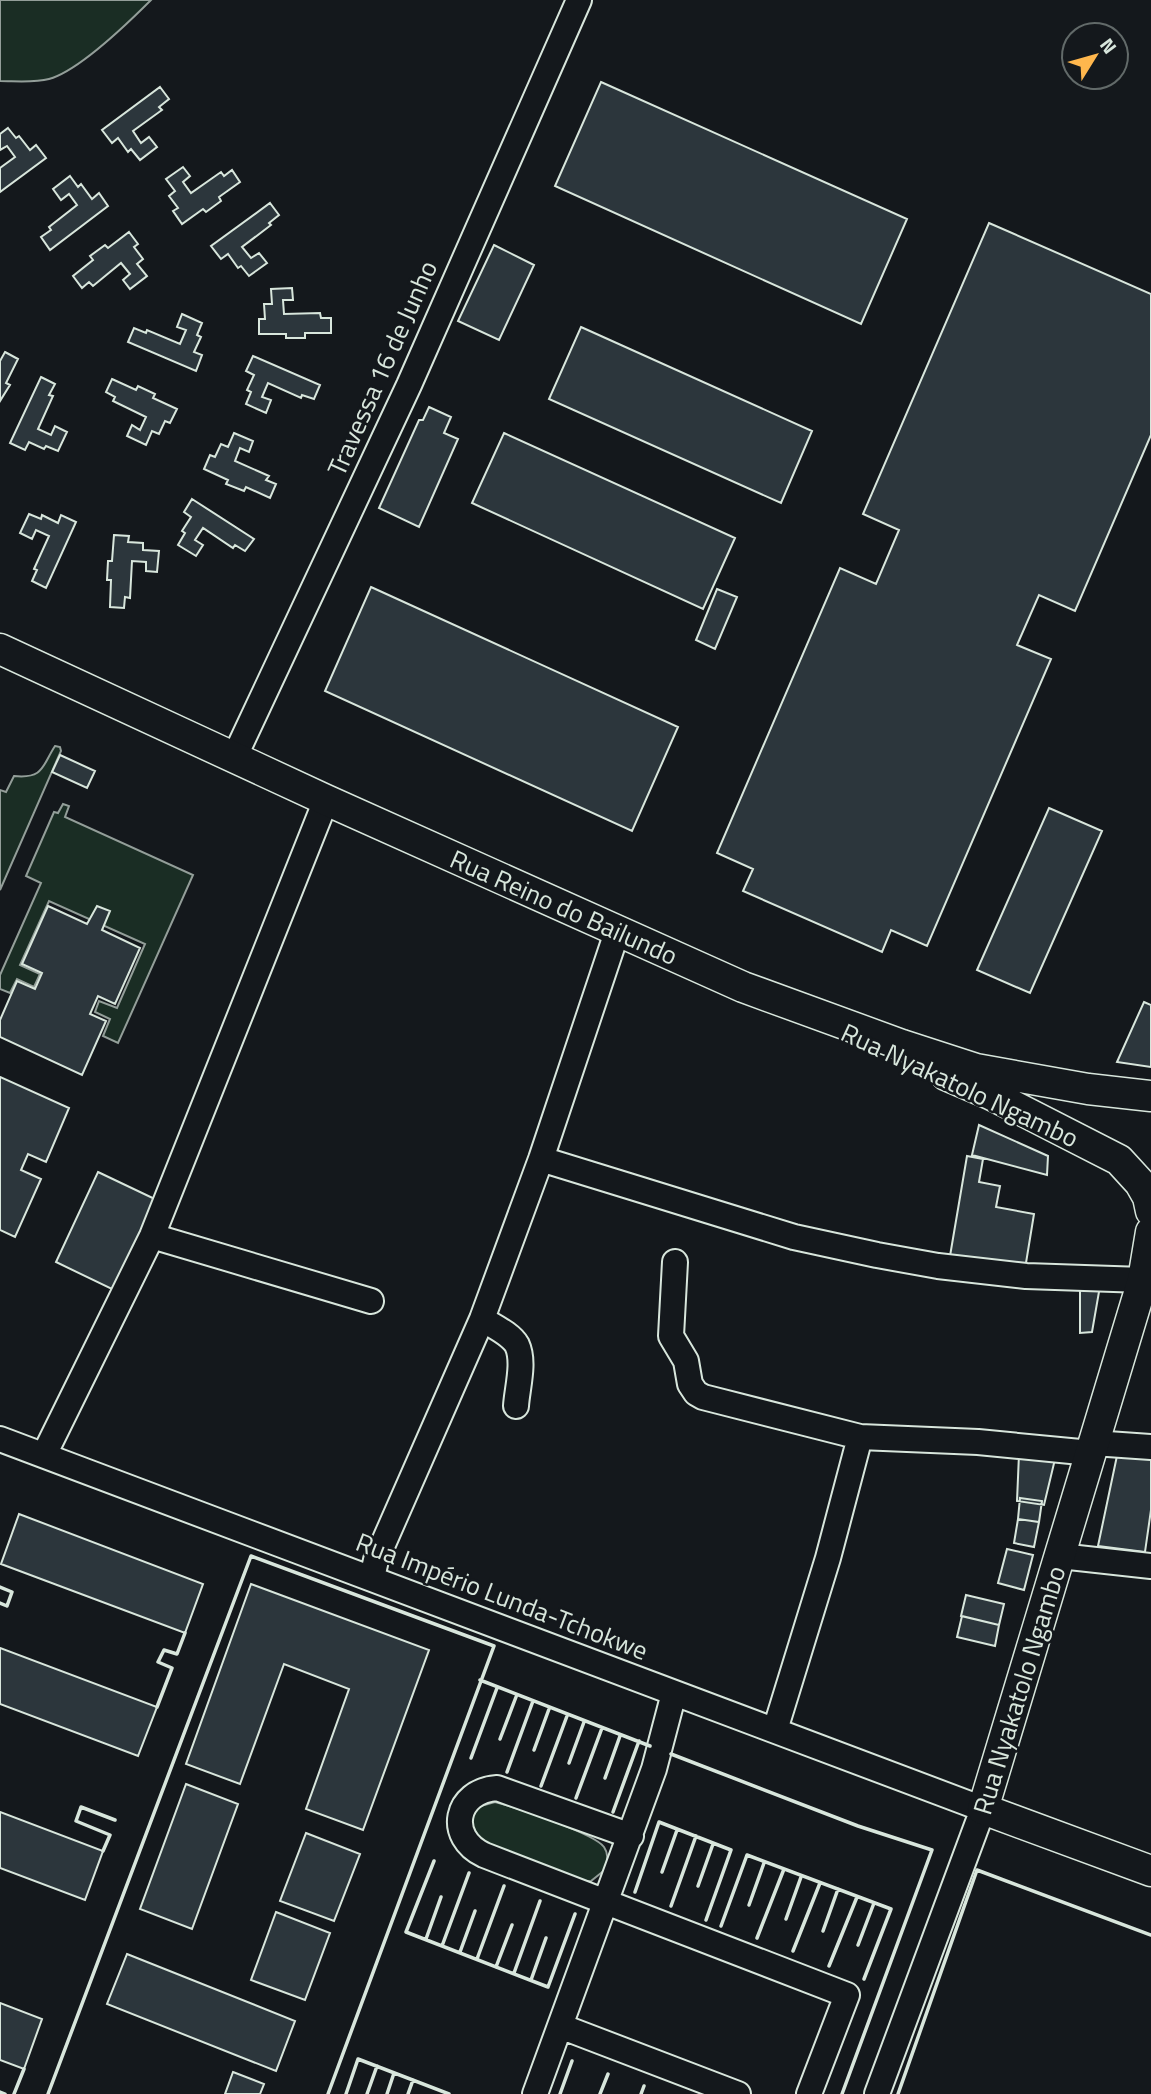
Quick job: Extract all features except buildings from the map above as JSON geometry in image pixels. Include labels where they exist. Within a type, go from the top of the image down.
[{"type":"main road","name":"Rua Reino do Bailundo","points":[[0,649],[326,800],[743,987],[976,1069],[1088,1089],[1151,1096]]},
{"type":"main road","name":"Rua Nyakatolo Ngambo","points":[[743,987],[990,1094],[1119,1160],[1140,1183],[1148,1197],[1151,1211]]},
{"type":"main road","points":[[1119,1160],[1151,1181]]},
{"type":"main road","name":"Rua Nyakatolo Ngambo","points":[[983,1808],[1147,1271],[1151,1232]]},
{"type":"main road","points":[[983,1808],[1151,1871]]},
{"type":"street","name":"Travessa 16 de Junho","points":[[234,758],[409,385],[579,0]]},
{"type":"street","points":[[44,1455],[152,1236],[326,800]]},
{"type":"street","points":[[372,1578],[376,1560],[482,1319],[541,1159],[617,932]]},
{"type":"street","points":[[541,1159],[794,1237],[877,1255],[938,1266],[1026,1276],[1147,1271]]},
{"type":"street","points":[[152,1236],[371,1301]]},
{"type":"street","points":[[675,1262],[671,1336],[686,1361],[690,1384],[696,1393],[703,1397],[860,1437],[1092,1448],[1151,1447]]},
{"type":"street","points":[[482,1319],[509,1336],[517,1345],[520,1360],[516,1406]]},
{"type":"street","points":[[775,1730],[828,1558],[860,1437]]},
{"type":"street","name":"Rua Império Lunda-Tchokwe","points":[[0,1438],[983,1808]]},
{"type":"street","points":[[1060,1556],[1151,1566]]},
{"type":"street","points":[[535,2094],[631,1836],[654,1769],[674,1692]]},
{"type":"street","points":[[631,1836],[497,1788],[475,1794],[461,1812],[462,1833],[474,1850],[847,1994],[809,2094]]},
{"type":"street","name":"Rua Nyakatolo Ngambo","points":[[877,2094],[983,1808]]},
{"type":"street","points":[[560,2026],[738,2094]]},
{"type":"green space","points":[[0,0],[151,0],[103,45],[74,66],[49,79],[24,82],[0,81]]},
{"type":"green space","points":[[55,746],[60,747],[61,751],[0,890],[0,790],[6,792],[14,776],[31,775],[41,770]]},
{"type":"green space","points":[[63,804],[69,806],[65,817],[193,875],[118,1043],[103,1036],[110,1019],[95,1012],[99,1001],[117,1008],[145,944],[49,901],[20,965],[40,974],[34,987],[17,979],[10,993],[0,989],[0,975],[41,883],[26,876],[54,812],[58,813]]},
{"type":"green space","points":[[495,1802],[553,1821],[597,1841],[607,1852],[606,1869],[591,1881],[582,1882],[488,1846],[473,1835],[471,1817],[477,1807]]},
{"type":"wall","points":[[48,2094],[251,1556],[494,1646],[328,2094]]},
{"type":"wall","points":[[0,1587],[12,1592],[7,1606],[0,1603]]},
{"type":"wall","points":[[157,1707],[172,1668],[158,1662],[164,1650],[177,1654],[185,1633]]},
{"type":"wall","points":[[480,1680],[650,1746]]},
{"type":"wall","points":[[471,1758],[497,1688]]},
{"type":"wall","points":[[500,1739],[516,1697]]},
{"type":"wall","points":[[507,1772],[533,1701]]},
{"type":"wall","points":[[534,1750],[549,1709]]},
{"type":"wall","points":[[541,1786],[567,1716]]},
{"type":"wall","points":[[569,1763],[584,1722]]},
{"type":"wall","points":[[576,1798],[602,1728]]},
{"type":"wall","points":[[605,1778],[620,1736]]},
{"type":"wall","points":[[613,1812],[639,1741]]},
{"type":"wall","points":[[671,1754],[858,1826],[932,1850],[842,2094]]},
{"type":"wall","points":[[103,1851],[110,1835],[76,1821],[81,1807],[115,1820]]},
{"type":"wall","points":[[635,1892],[659,1822],[731,1850],[706,1920]]},
{"type":"wall","points":[[662,1872],[677,1830]]},
{"type":"wall","points":[[671,1906],[696,1836]]},
{"type":"wall","points":[[698,1886],[713,1844]]},
{"type":"wall","points":[[721,1926],[747,1855],[891,1909],[864,1979]]},
{"type":"wall","points":[[434,1861],[406,1932],[548,1987],[575,1914]]},
{"type":"wall","points":[[749,1905],[764,1863]]},
{"type":"wall","points":[[757,1938],[784,1869]]},
{"type":"wall","points":[[898,2094],[977,1870],[1151,1935]]},
{"type":"wall","points":[[442,1946],[469,1873]]},
{"type":"wall","points":[[786,1919],[801,1877]]},
{"type":"wall","points":[[793,1951],[820,1883]]},
{"type":"wall","points":[[477,1959],[504,1886]]},
{"type":"wall","points":[[823,1931],[838,1889]]},
{"type":"wall","points":[[426,1939],[441,1897]]},
{"type":"wall","points":[[829,1966],[857,1897]]},
{"type":"wall","points":[[514,1973],[540,1901]]},
{"type":"wall","points":[[858,1945],[874,1903]]},
{"type":"wall","points":[[460,1952],[475,1911]]},
{"type":"wall","points":[[496,1967],[512,1925]]},
{"type":"wall","points":[[531,1980],[546,1938]]},
{"type":"wall","points":[[346,2094],[358,2059],[449,2094]]},
{"type":"wall","points":[[560,2094],[572,2061]]},
{"type":"wall","points":[[367,2094],[377,2066]]},
{"type":"wall","points":[[14,2094],[24,2069]]},
{"type":"wall","points":[[387,2094],[394,2073]]},
{"type":"wall","points":[[600,2094],[608,2074]]},
{"type":"wall","points":[[408,2094],[413,2080]]},
{"type":"wall","points":[[641,2094],[644,2086]]},
{"type":"wall","points":[[0,2092],[5,2094]]}]
